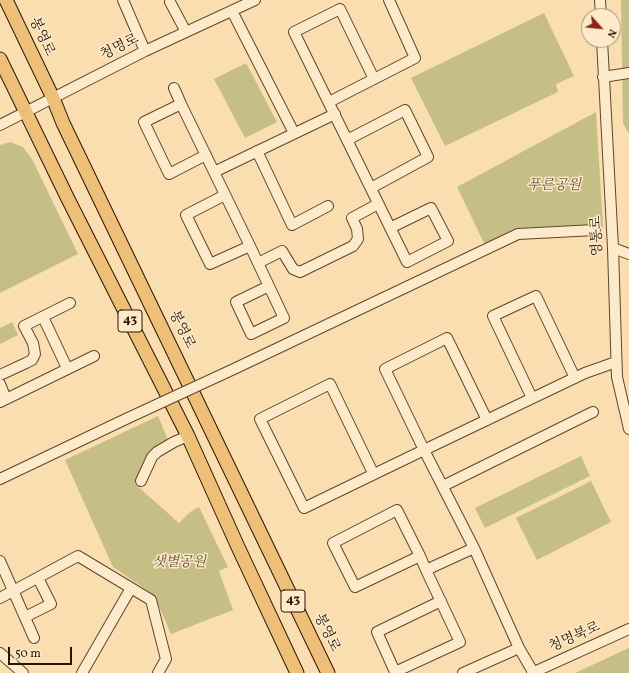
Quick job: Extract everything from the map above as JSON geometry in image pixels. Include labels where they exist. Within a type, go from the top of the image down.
[{"type":"main road","name":"봉영로","points":[[6,0],[53,98],[63,123],[328,673]]},
{"type":"main road","name":"43","points":[[0,59],[188,436],[297,673]]},
{"type":"street","points":[[123,0],[145,51]]},
{"type":"street","points":[[329,102],[415,58],[389,0]]},
{"type":"street","name":"청명로","points":[[0,125],[145,51],[232,11],[249,1]]},
{"type":"street","points":[[170,2],[186,32]]},
{"type":"street","points":[[374,79],[340,9],[294,32],[335,114],[378,204],[390,228],[407,262],[448,241],[431,208],[390,228]]},
{"type":"street","points":[[232,11],[294,133]]},
{"type":"street","name":"영통로","points":[[602,48],[617,377],[629,430]]},
{"type":"street","points":[[603,77],[629,73]]},
{"type":"street","points":[[174,88],[181,104],[250,246],[269,286],[284,318],[251,334],[236,302],[269,286]]},
{"type":"street","points":[[181,104],[144,122],[169,174],[206,155]]},
{"type":"street","points":[[347,140],[405,110],[428,157],[371,188]]},
{"type":"street","points":[[214,172],[335,114]]},
{"type":"street","points":[[257,151],[292,225],[328,206]]},
{"type":"street","points":[[225,195],[186,215],[210,264],[250,246]]},
{"type":"street","points":[[258,263],[282,251],[293,270],[300,272],[353,246],[358,239],[357,229],[352,218],[378,204]]},
{"type":"street","points":[[0,479],[518,234],[595,230]]},
{"type":"street","points":[[612,248],[629,254]]},
{"type":"street","points":[[532,398],[493,316],[536,296],[574,378]]},
{"type":"street","points":[[0,375],[32,360],[35,354],[35,349],[24,326],[70,303]]},
{"type":"street","points":[[43,317],[67,368]]},
{"type":"street","points":[[487,420],[447,338],[385,369],[474,548],[519,648],[536,672]]},
{"type":"street","points":[[0,384],[3,400],[94,356]]},
{"type":"street","points":[[373,473],[330,384],[260,419],[304,508],[373,473],[574,378],[616,362]]},
{"type":"street","points":[[443,486],[593,412]]},
{"type":"street","points":[[141,481],[152,457],[157,452],[188,436]]},
{"type":"street","points":[[420,556],[355,587],[333,543],[397,510],[420,556],[460,642],[395,672],[377,632],[440,601]]},
{"type":"street","points":[[426,570],[474,548]]},
{"type":"street","points":[[0,598],[78,556],[151,600],[166,658],[158,673]]},
{"type":"street","points":[[0,561],[34,638]]},
{"type":"street","points":[[25,618],[51,604],[38,578]]},
{"type":"street","points":[[82,673],[131,588]]},
{"type":"street","name":"청명북로","points":[[536,672],[629,629]]},
{"type":"street","points":[[463,673],[519,648]]},
{"type":"street","points":[[0,653],[23,673]]},
{"type":"green space","points":[[621,0],[629,0],[629,134],[623,123]]},
{"type":"green space","points":[[544,13],[574,76],[556,84],[558,92],[445,146],[411,78]]},
{"type":"green space","points":[[246,63],[277,122],[245,138],[214,79]]},
{"type":"green space","name":"푸른공원","points":[[596,112],[603,227],[518,234],[488,248],[483,241],[457,187]]},
{"type":"green space","points":[[10,142],[23,147],[32,159],[78,254],[0,293],[0,145]]},
{"type":"green space","points":[[12,322],[18,335],[0,344],[0,328]]},
{"type":"green space","name":"샛별공원","points":[[158,416],[170,445],[150,456],[135,484],[179,523],[190,512],[199,507],[228,567],[219,571],[233,610],[171,634],[154,595],[113,567],[65,460]]},
{"type":"green space","points":[[581,456],[590,476],[485,528],[475,508]]},
{"type":"green space","points":[[591,481],[611,522],[537,560],[516,518]]},
{"type":"green space","points":[[629,648],[629,673],[575,673]]}]
